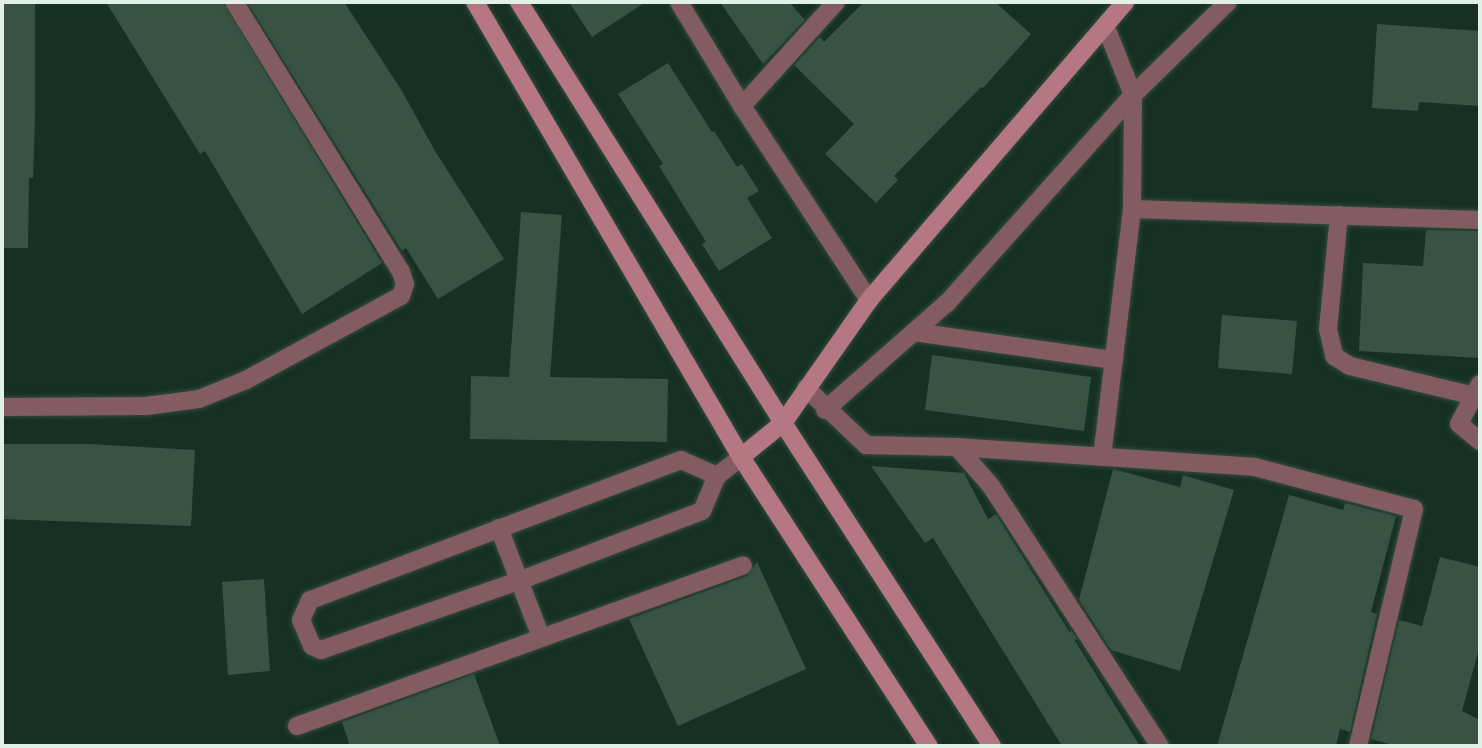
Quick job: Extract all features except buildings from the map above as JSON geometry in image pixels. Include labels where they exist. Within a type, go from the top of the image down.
[{"type":"street","points":[[2,407],[146,406],[199,399],[246,380],[401,296],[405,284],[401,272],[234,2]]},
{"type":"street","points":[[475,2],[741,457],[929,746]]},
{"type":"street","points":[[519,2],[783,423],[992,746]]},
{"type":"street","points":[[679,2],[742,106],[869,300]]},
{"type":"street","points":[[742,106],[836,2]]},
{"type":"street","points":[[718,476],[681,460],[310,600],[301,620],[312,646],[321,650],[521,580],[702,511],[718,476],[783,423],[869,300],[1125,2]]},
{"type":"street","points":[[825,410],[947,303],[1133,95],[1228,2]]},
{"type":"street","points":[[1102,457],[1132,209],[1133,95],[1105,25]]},
{"type":"street","points":[[1132,209],[1480,220]]},
{"type":"street","points":[[1339,215],[1328,329],[1334,356],[1350,366],[1477,390],[1459,424],[1480,440]]},
{"type":"street","points":[[914,332],[1114,359]]},
{"type":"street","points":[[806,388],[825,410],[866,446],[957,447],[1255,467],[1414,509],[1358,746]]},
{"type":"street","points":[[957,447],[991,486],[1160,746]]},
{"type":"street","points":[[499,528],[541,637]]},
{"type":"street","points":[[297,726],[743,565]]}]
